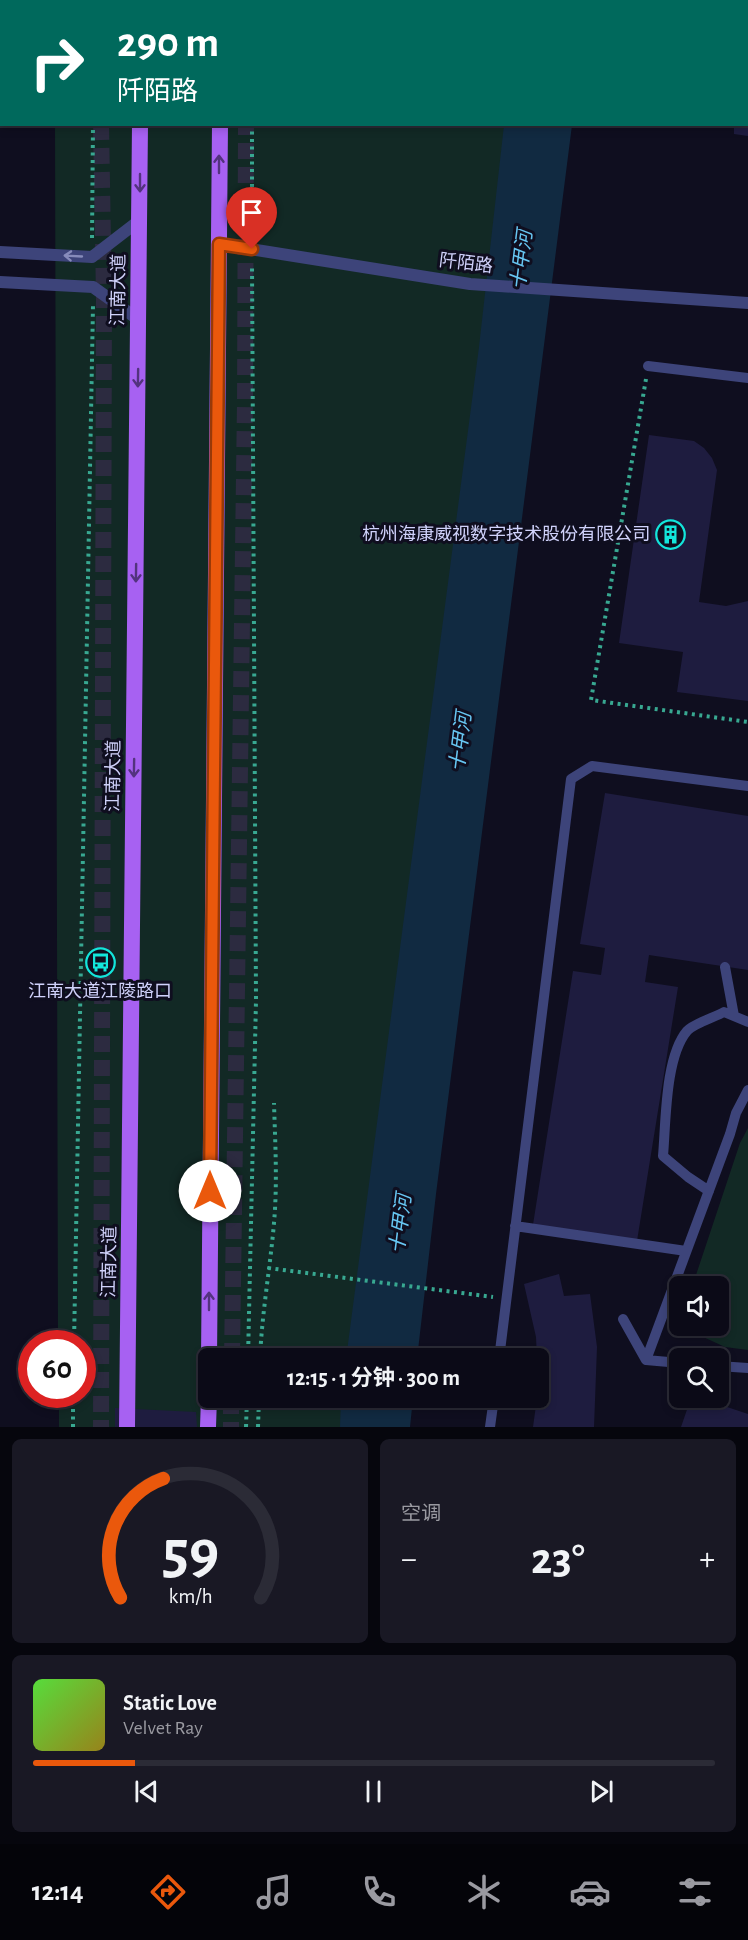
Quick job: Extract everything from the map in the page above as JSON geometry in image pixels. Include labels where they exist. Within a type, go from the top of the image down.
[{"type":"main road","name":"江南大道","points":[[127,1427],[140,126]]},
{"type":"main road","points":[[209,1348],[220,126]]},
{"type":"main road","points":[[208,1427],[209,1408]]},
{"type":"street","points":[[0,252],[92,257],[140,220]]},
{"type":"street","name":"阡陌路","points":[[219,244],[470,284],[748,303]]},
{"type":"street","points":[[0,282],[93,287],[139,320]]},
{"type":"lane","points":[[648,366],[748,378]]},
{"type":"lane","points":[[500,1348],[571,779],[592,766],[748,786]]},
{"type":"lane","points":[[725,967],[734,1016]]},
{"type":"lane","points":[[709,1191],[663,1156],[668,1092],[675,1052],[687,1030],[724,1012],[748,1022]]},
{"type":"lane","points":[[646,1360],[736,1113],[748,1090]]},
{"type":"lane","points":[[515,1226],[686,1251]]},
{"type":"lane","points":[[623,1319],[646,1360]]},
{"type":"lane","points":[[646,1360],[669,1362]]},
{"type":"lane","points":[[729,1367],[748,1368]]},
{"type":"lane","points":[[729,1369],[748,1375]]},
{"type":"lane","points":[[490,1427],[493,1408]]},
{"type":"path","points":[[92,257],[93,126]]},
{"type":"path","points":[[248,1348],[256,1000],[252,126]]},
{"type":"path","points":[[74,1330],[93,287]]},
{"type":"path","points":[[648,366],[591,700],[748,723]]},
{"type":"path","points":[[261,1348],[275,1210],[274,1103]]},
{"type":"path","points":[[268,1268],[506,1299]]},
{"type":"path","points":[[73,1427],[74,1408]]},
{"type":"path","points":[[246,1427],[247,1408]]},
{"type":"path","points":[[258,1427],[259,1408]]},
{"type":"green space","points":[[55,126],[523,126],[356,1348],[198,1348],[198,1408],[348,1408],[345,1427],[59,1427],[59,1408],[96,1408],[96,1330],[58,1330]]},
{"type":"green space","points":[[748,1128],[748,1350],[725,1347],[701,1336],[729,1336],[729,1276],[696,1276],[740,1143]]},
{"type":"water","name":"十甲河","points":[[504,126],[572,126],[418,1348],[347,1348],[479,347]]},
{"type":"water","points":[[341,1408],[412,1408],[410,1427],[340,1427]]},
{"type":"building","points":[[734,126],[748,126],[748,136],[734,134]]},
{"type":"building","name":"杭州海康威视数字技术股份有限公司","points":[[649,435],[694,441],[712,458],[717,470],[699,602],[726,606],[748,601],[748,701],[677,692],[683,652],[619,643]]},
{"type":"building","points":[[605,793],[748,816],[748,970],[649,955],[645,982],[678,987],[636,1247],[532,1231],[573,971],[601,975],[605,948],[580,944]]},
{"type":"building","points":[[559,1274],[564,1296],[590,1294],[597,1347],[594,1427],[533,1427],[536,1408],[549,1408],[549,1348],[536,1348],[524,1284]]},
{"type":"building","points":[[115,1408],[196,1412],[197,1427],[115,1427]]},
{"type":"building","points":[[688,1408],[729,1408],[748,1414],[748,1427],[681,1427]]},
{"type":"tunnel","points":[[101,126],[104,298],[101,1427]]},
{"type":"tunnel","points":[[232,1348],[245,401],[246,126]]},
{"type":"tunnel","points":[[231,1408],[231,1427]]},
{"type":"place","name":"杭州海康威视数字技术股份有限公司","points":[[671,535]]},
{"type":"place","name":"江南大道江陵路口","points":[[100,963]]},
{"type":"route","points":[[210,1191],[219,244],[252,249]]}]
